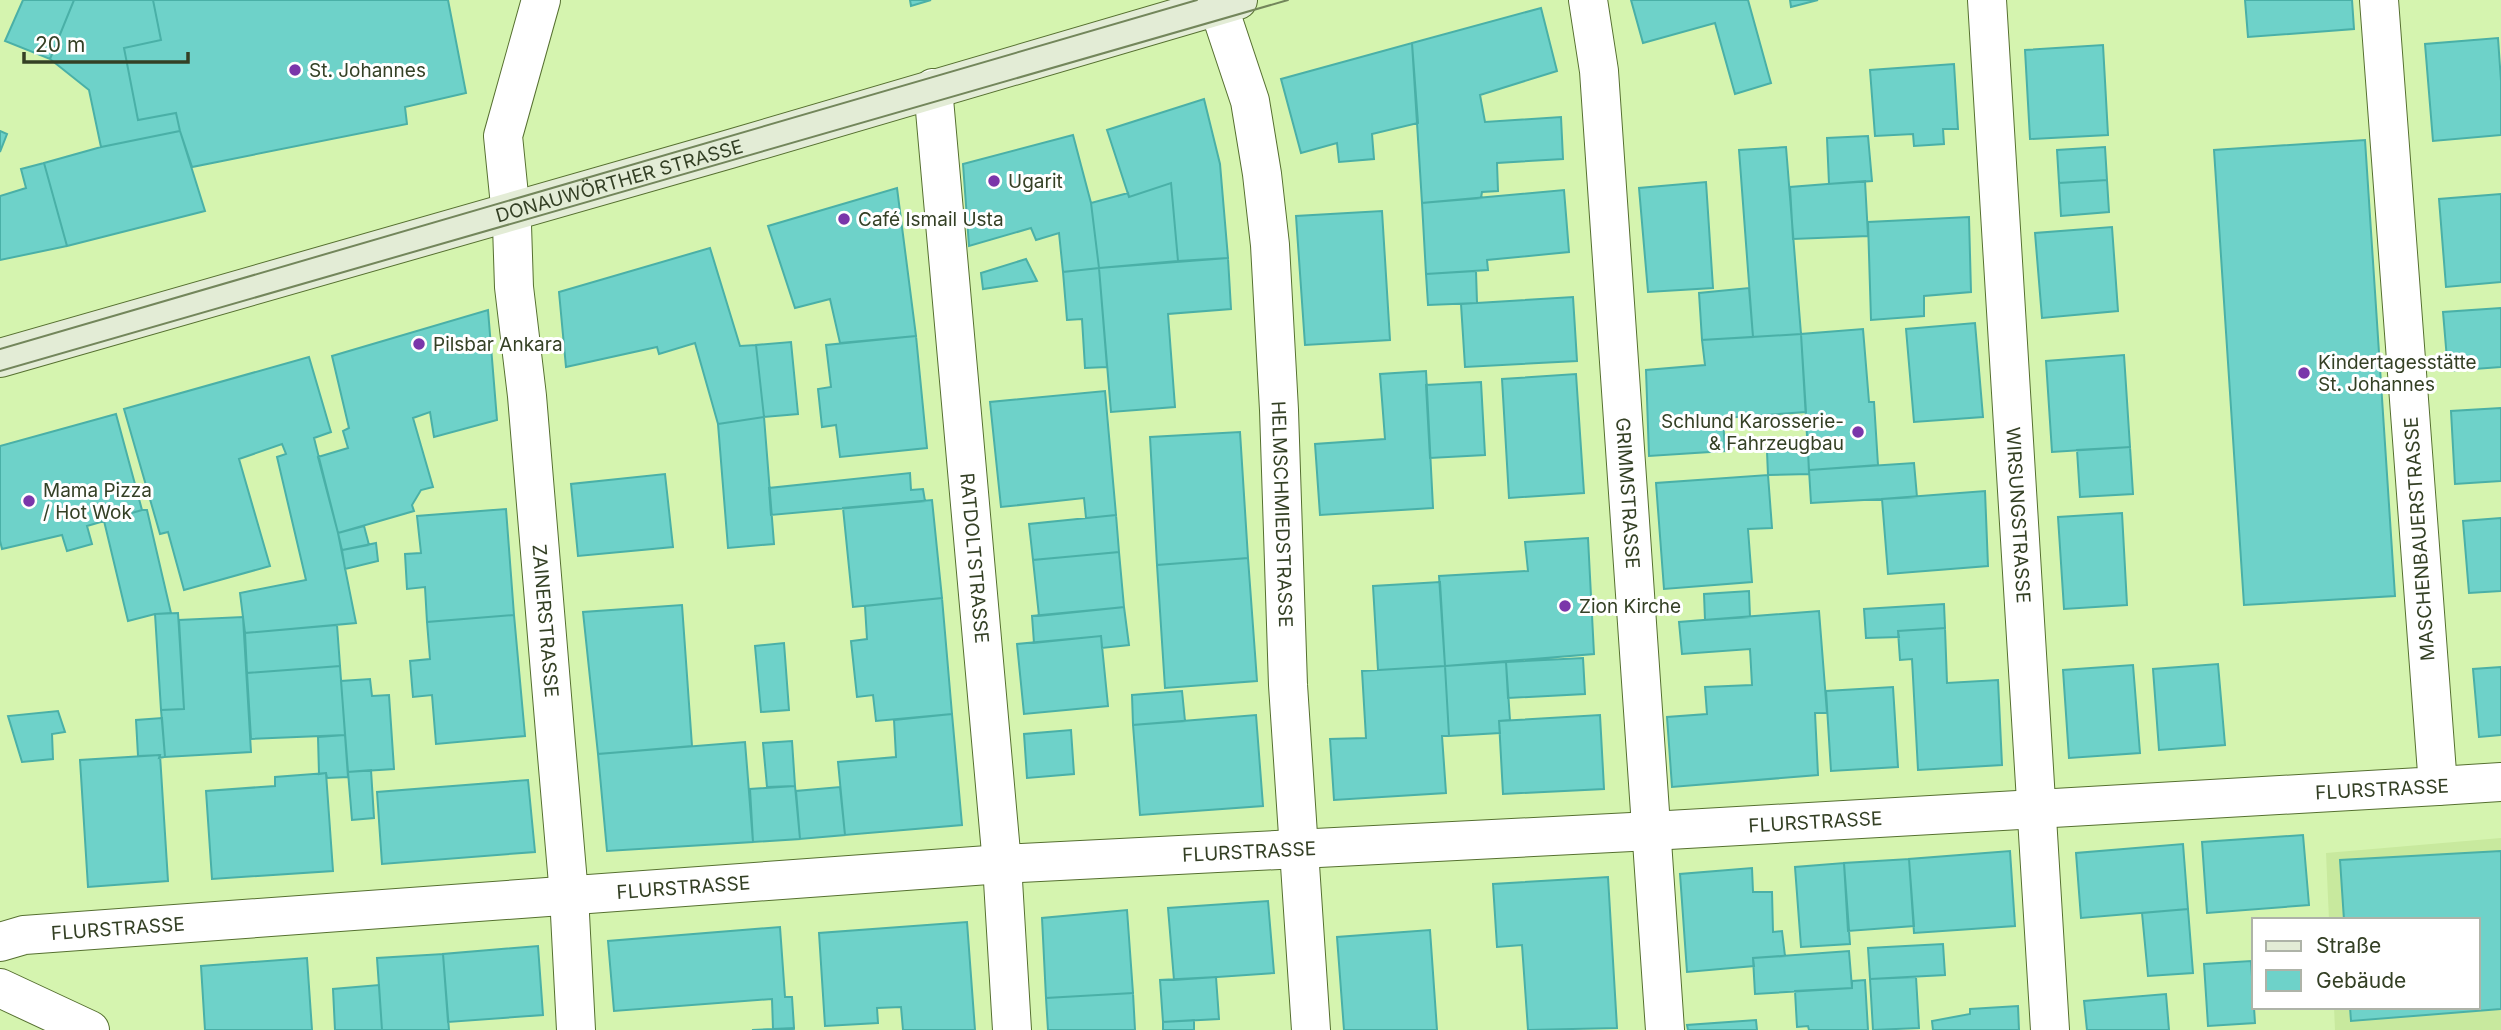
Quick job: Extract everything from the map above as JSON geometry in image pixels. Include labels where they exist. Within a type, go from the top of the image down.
[{"type":"main road","name":"DONAUWÖRTHER STRASSE","points":[[0,358],[1228,3]]},
{"type":"street","name":"ZAINERSTRASSE","points":[[541,0],[503,136],[511,212],[514,287],[527,396],[569,895],[576,1030]]},
{"type":"street","name":"GRIMMSTRASSE","points":[[1588,0],[1599,71],[1665,1030]]},
{"type":"street","name":"WIRSUNGSTRASSE","points":[[1987,0],[2050,1030]]},
{"type":"street","name":"MASCHENBAUERSTRASSE","points":[[2379,0],[2438,786]]},
{"type":"street","name":"HELMSCHMIEDSTRASSE","points":[[1228,3],[1250,101],[1270,245],[1279,410],[1288,685],[1311,1030]]},
{"type":"street","name":"RATDOLTSTRASSE","points":[[933,88],[1002,864],[1012,1030]]},
{"type":"street","name":"FLURSTRASSE","points":[[0,942],[24,935],[1002,864],[1651,831],[2501,782]]},
{"type":"street","points":[[0,988],[90,1030]]},
{"type":"shaded area","points":[[2501,838],[2501,1030],[2335,1030],[2334,1009],[2480,1009],[2480,918],[2329,918],[2326,853]]},
{"type":"building","points":[[23,0],[74,0],[50,59],[5,41]]},
{"type":"building","points":[[74,0],[153,0],[161,40],[124,48],[138,120],[176,113],[180,131],[101,147],[89,90],[50,59]]},
{"type":"building","name":"St. Johannes","points":[[153,0],[448,0],[466,93],[405,107],[407,124],[192,167],[176,113],[138,120],[124,48],[161,40]]},
{"type":"building","points":[[910,0],[931,0],[911,6]]},
{"type":"building","points":[[1631,0],[1748,0],[1771,83],[1735,94],[1715,23],[1643,43]]},
{"type":"building","points":[[1790,0],[1818,0],[1791,7]]},
{"type":"building","points":[[2245,0],[2352,0],[2354,29],[2248,37]]},
{"type":"building","points":[[1541,8],[1557,71],[1480,95],[1485,122],[1561,117],[1563,159],[1497,163],[1498,191],[1482,192],[1481,198],[1422,203],[1412,43]]},
{"type":"building","points":[[2498,38],[2501,135],[2433,141],[2425,44]]},
{"type":"building","points":[[1412,43],[1418,123],[1372,134],[1374,159],[1339,162],[1337,143],[1301,153],[1281,79]]},
{"type":"building","points":[[2103,45],[2108,135],[2030,139],[2025,50]]},
{"type":"building","points":[[1954,64],[1958,129],[1943,129],[1944,144],[1914,146],[1913,134],[1875,136],[1870,70]]},
{"type":"building","points":[[1204,99],[1220,164],[1228,258],[1178,261],[1171,183],[1129,197],[1107,130]]},
{"type":"building","points":[[0,131],[7,134],[0,152]]},
{"type":"building","points":[[180,131],[205,211],[67,246],[44,163],[101,147]]},
{"type":"building","points":[[1073,135],[1091,203],[1099,268],[1063,272],[1059,233],[1036,240],[1031,228],[969,246],[963,164]]},
{"type":"building","points":[[1868,136],[1872,181],[1829,184],[1827,138]]},
{"type":"building","name":"Kindertagesstätte St. Johannes","points":[[2365,140],[2395,596],[2244,605],[2214,150]]},
{"type":"building","points":[[1786,147],[1801,334],[1753,337],[1739,150]]},
{"type":"building","points":[[2105,147],[2107,180],[2059,183],[2057,150]]},
{"type":"building","points":[[44,163],[67,246],[0,260],[0,196],[26,188],[21,169]]},
{"type":"building","points":[[2107,180],[2109,212],[2061,216],[2059,183]]},
{"type":"building","points":[[1865,181],[1868,236],[1793,239],[1790,187]]},
{"type":"building","points":[[1706,182],[1713,288],[1648,292],[1639,188]]},
{"type":"building","points":[[1171,183],[1178,261],[1099,268],[1091,203],[1128,193],[1129,197]]},
{"type":"building","points":[[897,188],[916,336],[840,343],[830,299],[795,308],[768,226]]},
{"type":"building","points":[[1564,190],[1569,252],[1487,260],[1488,270],[1426,274],[1422,203]]},
{"type":"building","points":[[2501,194],[2501,282],[2446,287],[2439,199]]},
{"type":"building","points":[[1382,211],[1390,340],[1305,345],[1296,216]]},
{"type":"building","points":[[1969,217],[1971,292],[1924,296],[1924,316],[1871,320],[1868,222]]},
{"type":"building","points":[[2112,227],[2118,311],[2042,318],[2035,233]]},
{"type":"building","points":[[710,248],[740,346],[756,345],[764,417],[718,424],[695,343],[659,354],[657,347],[566,367],[559,292]]},
{"type":"building","points":[[1228,258],[1231,309],[1168,314],[1175,407],[1111,412],[1099,268]]},
{"type":"building","points":[[1026,259],[1037,281],[983,289],[981,273]]},
{"type":"building","points":[[1099,268],[1107,367],[1085,368],[1082,319],[1067,320],[1063,272]]},
{"type":"building","points":[[1476,271],[1477,303],[1428,305],[1426,274]]},
{"type":"building","points":[[1749,288],[1753,337],[1702,340],[1699,293]]},
{"type":"building","points":[[1573,297],[1577,361],[1465,367],[1461,304]]},
{"type":"building","points":[[2501,308],[2501,367],[2448,371],[2443,312]]},
{"type":"building","points":[[488,310],[497,420],[434,437],[430,412],[413,418],[433,487],[421,490],[412,505],[414,511],[338,533],[318,457],[348,448],[343,431],[349,428],[332,356]]},
{"type":"building","points":[[1975,323],[1983,417],[1914,422],[1906,329]]},
{"type":"building","points":[[1863,329],[1869,402],[1874,402],[1878,465],[1809,470],[1801,334]]},
{"type":"building","points":[[1801,334],[1806,412],[1723,418],[1725,451],[1649,456],[1646,370],[1705,365],[1702,340]]},
{"type":"building","points":[[916,336],[927,448],[840,457],[836,425],[822,427],[818,389],[831,387],[826,345]]},
{"type":"building","points":[[791,342],[798,414],[764,417],[756,345]]},
{"type":"building","points":[[2124,355],[2130,447],[2052,452],[2046,361]]},
{"type":"building","points":[[309,357],[331,432],[314,438],[338,533],[356,623],[245,633],[240,593],[306,580],[277,457],[286,454],[282,444],[239,459],[270,566],[184,590],[168,532],[160,534],[124,409]]},
{"type":"building","points":[[1426,371],[1433,508],[1320,515],[1315,444],[1385,439],[1380,374]]},
{"type":"building","points":[[1576,374],[1584,493],[1509,498],[1502,379]]},
{"type":"building","points":[[1481,382],[1485,455],[1430,458],[1426,385]]},
{"type":"building","points":[[1105,391],[1116,515],[1086,518],[1084,498],[1001,507],[990,402]]},
{"type":"building","points":[[2501,408],[2501,481],[2455,484],[2451,411]]},
{"type":"building","points":[[116,414],[142,510],[87,526],[92,544],[67,551],[62,535],[2,549],[0,446]]},
{"type":"building","points":[[764,417],[774,544],[728,548],[718,424]]},
{"type":"building","points":[[1240,432],[1248,558],[1157,565],[1150,437]]},
{"type":"building","points":[[2130,447],[2133,494],[2080,497],[2077,450]]},
{"type":"building","points":[[1808,449],[1809,474],[1768,475],[1767,452]]},
{"type":"building","points":[[1914,463],[1917,497],[1811,503],[1809,470]]},
{"type":"building","points":[[910,473],[911,490],[923,489],[925,501],[771,515],[769,488]]},
{"type":"building","points":[[665,474],[673,547],[578,556],[571,484]]},
{"type":"building","points":[[1768,475],[1772,528],[1748,529],[1752,582],[1664,589],[1656,483]]},
{"type":"building","points":[[1985,491],[1988,566],[1888,574],[1882,499]]},
{"type":"building","points":[[932,500],[942,598],[853,607],[843,508]]},
{"type":"building","points":[[506,509],[514,615],[427,622],[425,587],[407,589],[405,554],[421,553],[417,516]]},
{"type":"building","points":[[147,510],[171,613],[128,621],[104,521]]},
{"type":"building","points":[[2122,513],[2127,605],[2064,609],[2058,517]]},
{"type":"building","points":[[1116,515],[1119,552],[1033,560],[1029,524]]},
{"type":"building","points":[[2501,518],[2501,591],[2469,593],[2463,521]]},
{"type":"building","points":[[364,526],[369,545],[342,550],[338,533]]},
{"type":"building","points":[[1588,538],[1594,654],[1445,666],[1439,576],[1528,571],[1525,542]]},
{"type":"building","points":[[376,543],[378,561],[345,569],[342,550]]},
{"type":"building","points":[[1119,552],[1124,607],[1039,616],[1033,560]]},
{"type":"building","points":[[1248,558],[1257,681],[1165,688],[1157,565]]},
{"type":"building","points":[[1440,582],[1445,666],[1378,670],[1373,586]]},
{"type":"building","points":[[1749,591],[1750,617],[1705,620],[1704,594]]},
{"type":"building","points":[[942,598],[952,714],[876,721],[873,695],[857,697],[851,641],[867,639],[865,606]]},
{"type":"building","points":[[1944,604],[1945,628],[1898,631],[1899,637],[1866,638],[1864,609]]},
{"type":"building","points":[[682,605],[692,746],[598,754],[583,612]]},
{"type":"building","points":[[1124,607],[1129,645],[1102,648],[1101,636],[1034,643],[1032,616]]},
{"type":"building","points":[[1819,611],[1827,713],[1815,713],[1818,775],[1672,787],[1667,717],[1707,714],[1705,687],[1752,685],[1750,649],[1682,654],[1679,622]]},
{"type":"building","points":[[178,613],[184,709],[161,710],[155,614]]},
{"type":"building","points":[[514,615],[525,736],[436,744],[432,695],[413,697],[410,661],[430,659],[427,622]]},
{"type":"building","points":[[243,617],[251,752],[165,757],[161,710],[184,709],[179,620]]},
{"type":"building","points":[[337,625],[340,666],[247,673],[245,633]]},
{"type":"building","points":[[1945,628],[1947,683],[1998,680],[2002,765],[1918,770],[1912,659],[1900,660],[1898,631]]},
{"type":"building","points":[[1101,636],[1108,706],[1024,714],[1017,644]]},
{"type":"building","points":[[784,643],[789,710],[761,712],[755,646]]},
{"type":"building","points":[[1583,658],[1585,694],[1508,698],[1506,662]]},
{"type":"building","points":[[1506,662],[1510,720],[1499,721],[1500,733],[1449,736],[1445,666]]},
{"type":"building","points":[[2218,664],[2225,745],[2159,750],[2153,669]]},
{"type":"building","points":[[2133,665],[2140,753],[2069,758],[2063,670]]},
{"type":"building","points":[[340,666],[345,735],[251,739],[247,673]]},
{"type":"building","points":[[1445,666],[1449,736],[1442,736],[1446,793],[1334,800],[1330,739],[1366,738],[1362,671]]},
{"type":"building","points":[[2501,667],[2501,735],[2479,737],[2473,669]]},
{"type":"building","points":[[370,679],[372,696],[389,695],[394,769],[348,772],[341,681]]},
{"type":"building","points":[[1893,687],[1898,767],[1831,771],[1826,691]]},
{"type":"building","points":[[1182,691],[1185,721],[1133,725],[1132,695]]},
{"type":"building","points":[[58,711],[65,732],[52,734],[53,759],[22,762],[8,716]]},
{"type":"building","points":[[952,714],[962,825],[845,835],[838,762],[896,757],[894,720]]},
{"type":"building","points":[[1256,715],[1263,806],[1140,815],[1133,725]]},
{"type":"building","points":[[1600,715],[1604,789],[1503,794],[1499,721]]},
{"type":"building","points":[[162,718],[165,757],[138,756],[136,720]]},
{"type":"building","points":[[1071,730],[1074,774],[1027,778],[1024,734]]},
{"type":"building","points":[[345,735],[348,777],[327,778],[326,773],[319,774],[318,737]]},
{"type":"building","points":[[792,741],[795,786],[767,787],[763,743]]},
{"type":"building","points":[[745,742],[753,842],[607,851],[598,754]]},
{"type":"building","points":[[160,755],[168,881],[88,887],[80,760]]},
{"type":"building","points":[[371,770],[374,818],[352,820],[348,772]]},
{"type":"building","points":[[326,773],[333,871],[212,879],[206,791],[275,786],[275,777]]},
{"type":"building","points":[[528,780],[535,852],[382,864],[377,792]]},
{"type":"building","points":[[795,786],[800,839],[753,842],[750,789]]},
{"type":"building","points":[[840,787],[845,835],[800,839],[796,791]]},
{"type":"building","points":[[2303,835],[2309,905],[2207,913],[2202,842]]},
{"type":"building","points":[[2183,844],[2188,909],[2081,918],[2076,853]]},
{"type":"building","points":[[2010,851],[2015,926],[1914,933],[1909,859]]},
{"type":"building","points":[[2501,851],[2501,1009],[2351,1021],[2350,1009],[2480,1009],[2480,918],[2344,918],[2340,860]]},
{"type":"building","points":[[1909,859],[1914,926],[1848,931],[1844,863]]},
{"type":"building","points":[[1844,863],[1850,944],[1801,947],[1795,867]]},
{"type":"building","points":[[1752,868],[1753,892],[1772,892],[1773,932],[1782,931],[1785,956],[1753,958],[1754,966],[1687,972],[1680,874]]},
{"type":"building","points":[[1608,877],[1617,1028],[1528,1030],[1522,945],[1497,947],[1493,884]]},
{"type":"building","points":[[1268,901],[1274,973],[1174,980],[1168,908]]},
{"type":"building","points":[[2188,909],[2193,973],[2148,976],[2142,913]]},
{"type":"building","points":[[1127,910],[1133,993],[1046,998],[1042,918]]},
{"type":"building","points":[[967,922],[975,1030],[903,1030],[901,1007],[877,1008],[878,1023],[825,1026],[819,933]]},
{"type":"building","points":[[780,927],[785,997],[792,997],[794,1028],[773,1029],[772,999],[614,1011],[608,941]]},
{"type":"building","points":[[1430,930],[1437,1030],[1344,1030],[1337,937]]},
{"type":"building","points":[[1943,944],[1945,975],[1870,979],[1868,948]]},
{"type":"building","points":[[538,946],[543,1015],[448,1022],[443,954]]},
{"type":"building","points":[[1849,951],[1852,988],[1755,994],[1753,958]]},
{"type":"building","points":[[443,954],[449,1030],[382,1030],[377,958]]},
{"type":"building","points":[[307,958],[312,1030],[205,1030],[201,966]]},
{"type":"building","points":[[2251,961],[2255,1023],[2208,1026],[2204,964]]},
{"type":"building","points":[[1216,977],[1219,1019],[1163,1022],[1160,980]]},
{"type":"building","points":[[1916,977],[1919,1028],[1873,1030],[1870,979]]},
{"type":"building","points":[[1865,980],[1868,1030],[1809,1030],[1808,1026],[1797,1027],[1795,991],[1852,988],[1852,981]]},
{"type":"building","points":[[379,985],[382,1030],[335,1030],[333,989]]},
{"type":"building","points":[[1133,993],[1135,1030],[1048,1030],[1046,998]]},
{"type":"building","points":[[2166,994],[2169,1030],[2087,1030],[2084,1001]]},
{"type":"building","points":[[2018,1006],[2019,1030],[1933,1030],[1932,1021],[1970,1014],[1970,1009]]},
{"type":"building","points":[[1194,1020],[1194,1030],[1163,1030],[1163,1022]]},
{"type":"building","points":[[1756,1020],[1757,1030],[1688,1030],[1687,1025]]},
{"type":"building","points":[[794,1028],[794,1030],[752,1030]]},
{"type":"tram line","points":[[0,349],[1197,0]]},
{"type":"tram line","points":[[0,371],[1288,0]]},
{"type":"place","name":"St. Johannes","points":[[295,70]]},
{"type":"place","name":"Ugarit","points":[[994,181]]},
{"type":"place","name":"Café Ismail Usta","points":[[844,219]]},
{"type":"place","name":"Pilsbar Ankara","points":[[419,344]]},
{"type":"place","name":"Kindertagesstätte St. Johannes","points":[[2304,373]]},
{"type":"place","name":"Schlund Karosserie- & Fahrzeugbau","points":[[1858,432]]},
{"type":"place","name":"Mama Pizza / Hot Wok","points":[[29,501]]},
{"type":"place","name":"Zion Kirche","points":[[1565,606]]}]
